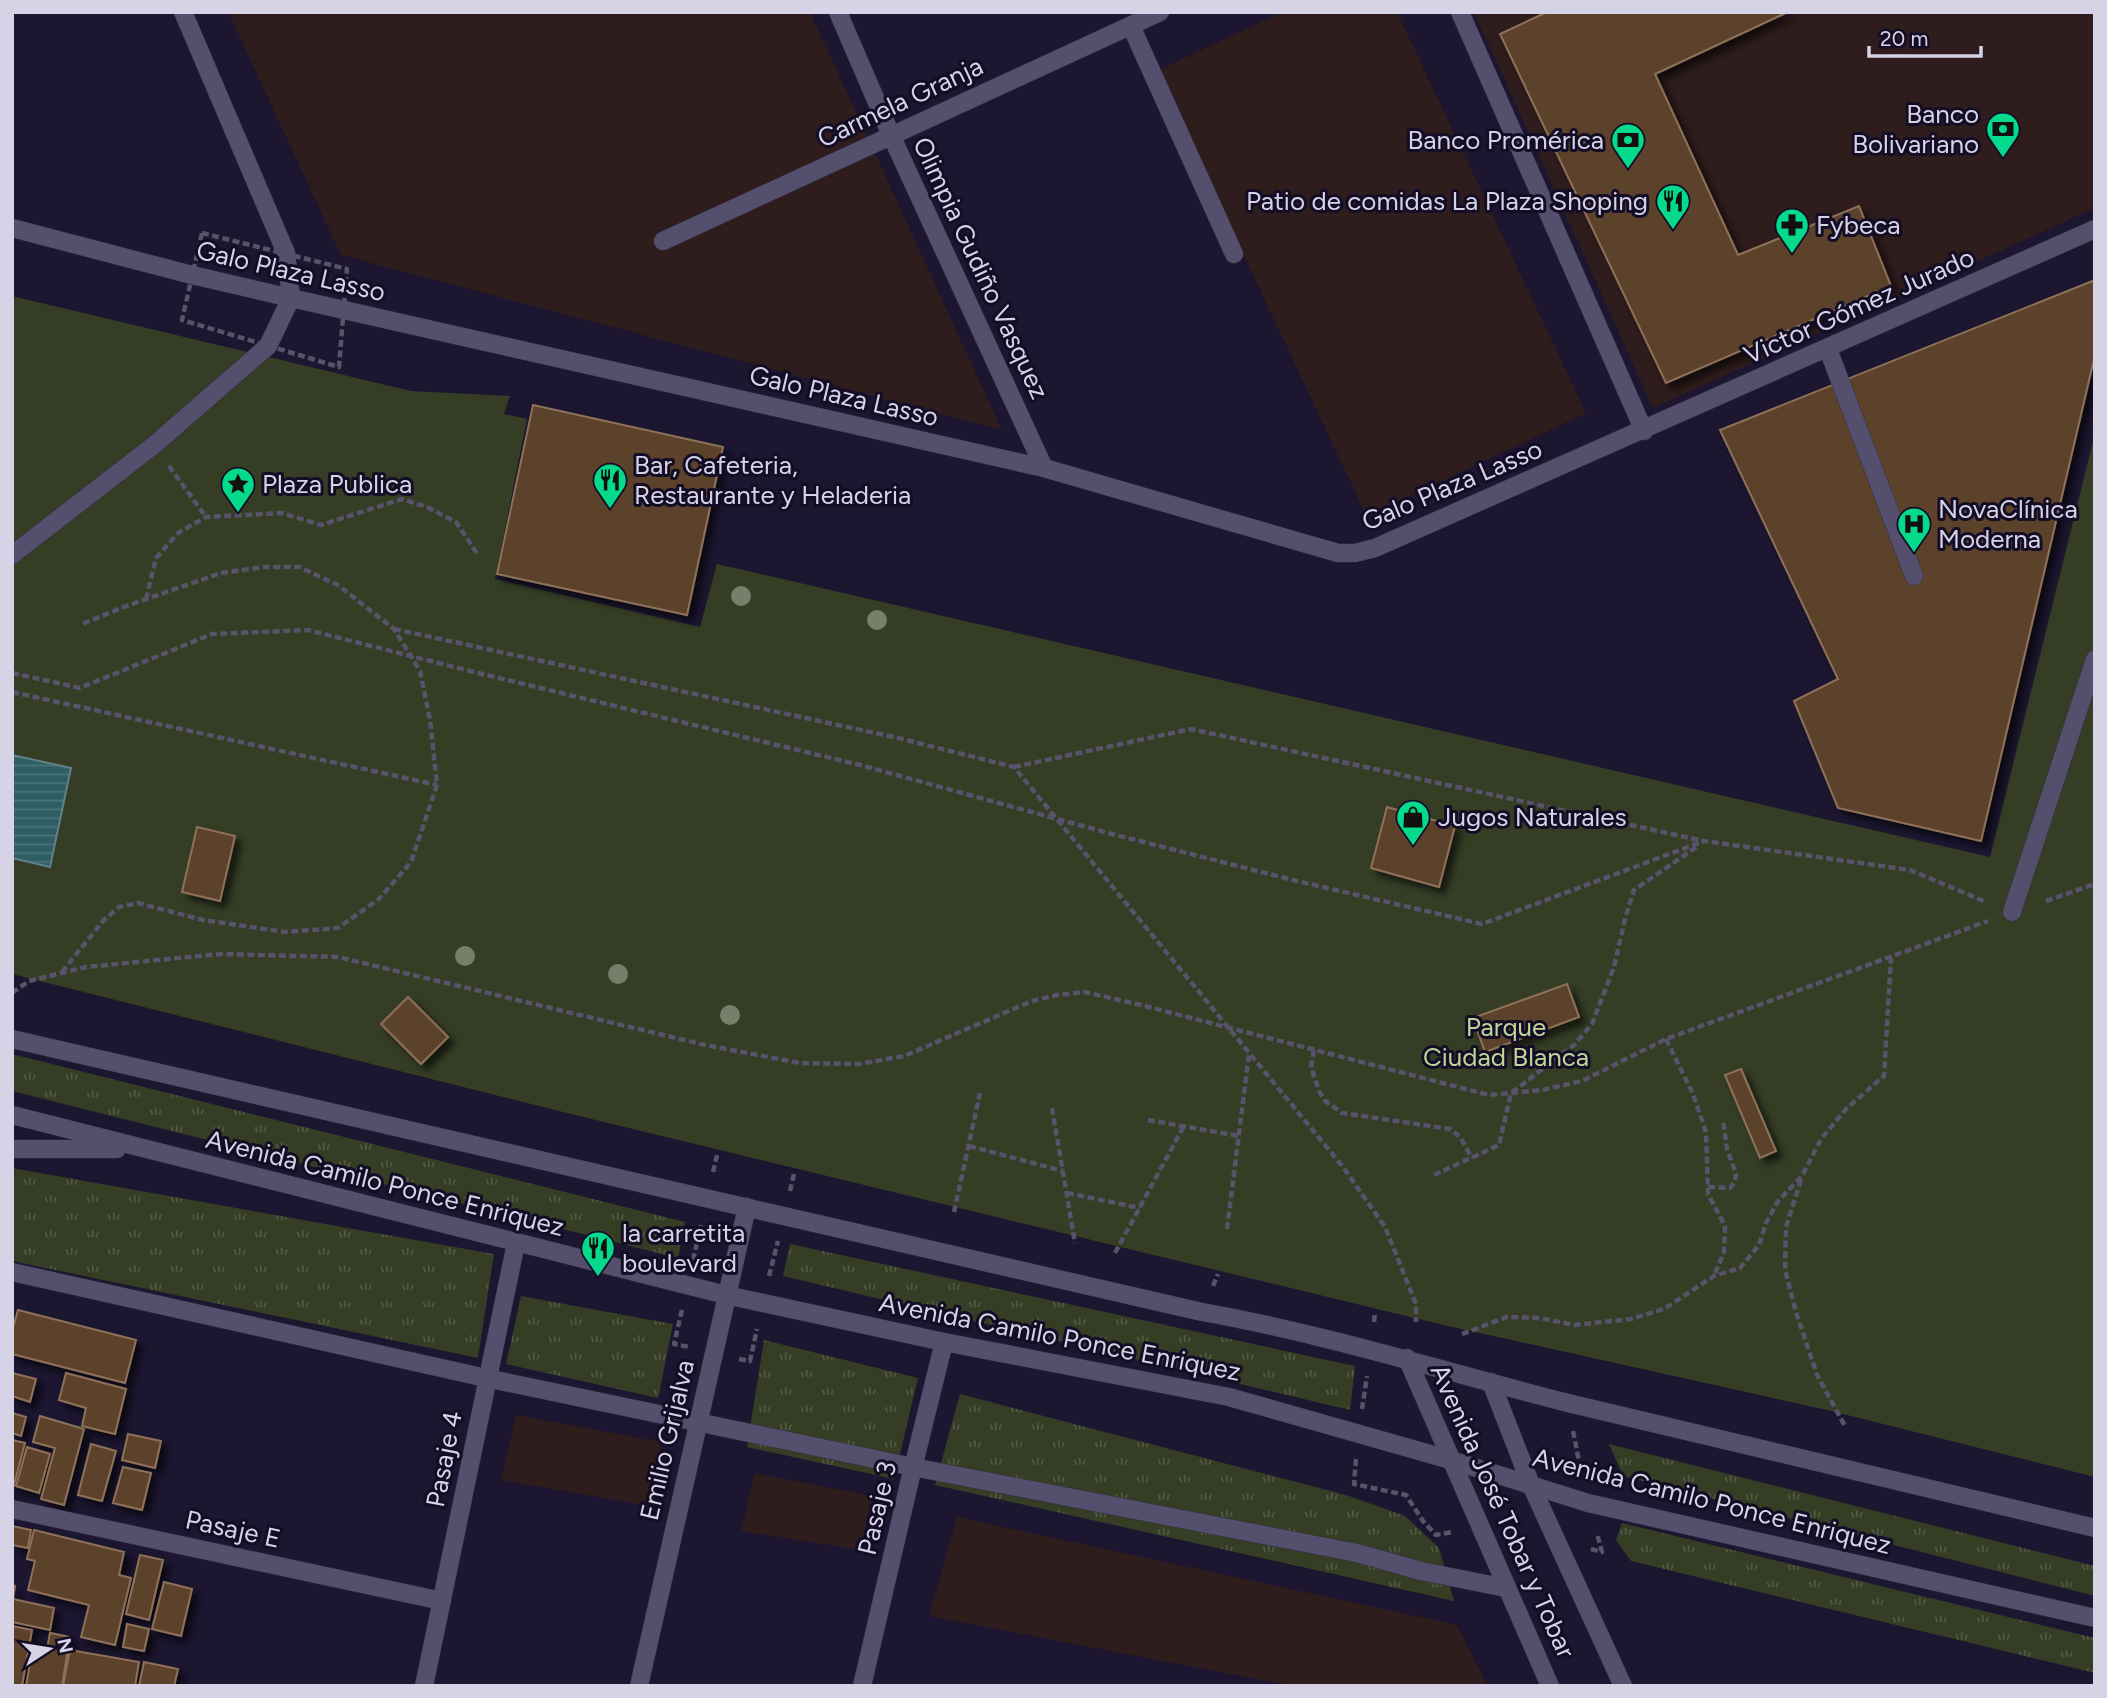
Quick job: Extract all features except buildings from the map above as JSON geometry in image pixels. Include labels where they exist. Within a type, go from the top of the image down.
[{"type":"street","points":[[12,555],[154,445],[268,346],[291,298],[286,253],[183,12]]},
{"type":"street","name":"Olimpia Gudiño Vasquez","points":[[838,12],[891,135],[1044,467]]},
{"type":"street","name":"Carmela Granja","points":[[663,241],[1160,12]]},
{"type":"street","points":[[1460,12],[1644,431]]},
{"type":"street","points":[[1130,26],[1234,254]]},
{"type":"street","name":"Galo Plaza Lasso","points":[[12,228],[291,298],[1044,467],[1338,553],[1355,553],[1375,548],[1644,431]]},
{"type":"street","name":"Victor Gómez Jurado","points":[[1644,431],[2095,229]]},
{"type":"street","points":[[1828,349],[1914,576]]},
{"type":"street","points":[[2012,912],[2095,659]]},
{"type":"street","name":"Avenida Camilo Ponce Enriquez","points":[[12,1039],[1407,1358],[1567,1402],[2095,1528]]},
{"type":"street","name":"Avenida Camilo Ponce Enriquez","points":[[12,1115],[726,1295],[944,1342],[1229,1397],[1451,1460],[1588,1503],[2095,1618]]},
{"type":"street","points":[[12,1149],[141,1149]]},
{"type":"street","name":"Emilio Grijalva","points":[[639,1686],[747,1207]]},
{"type":"street","name":"Pasaje 4","points":[[424,1686],[516,1243]]},
{"type":"street","points":[[12,1272],[486,1378],[913,1467],[1357,1553],[1421,1571],[1506,1588]]},
{"type":"street","name":"Pasaje 3","points":[[862,1686],[944,1342]]},
{"type":"street","name":"Avenida José Tobar y Tobar","points":[[1407,1358],[1550,1686]]},
{"type":"street","name":"Avenida José Tobar y Tobar","points":[[1491,1382],[1531,1485],[1623,1686]]},
{"type":"street","name":"Pasaje E","points":[[12,1509],[443,1601]]},
{"type":"path","points":[[154,445],[206,517]]},
{"type":"path","points":[[145,600],[156,558],[178,533],[206,517],[282,513],[321,525],[402,499],[429,508],[456,522],[478,555]]},
{"type":"path","points":[[61,973],[103,921],[119,907],[138,903],[203,920],[285,932],[338,928],[379,900],[411,862],[437,785],[430,720],[420,671],[394,629],[338,585],[299,567],[264,567],[221,573],[80,625]]},
{"type":"path","points":[[394,629],[898,738],[1014,767],[1191,729],[1704,841],[1910,870],[2012,912]]},
{"type":"path","points":[[12,673],[80,688],[212,634],[308,630],[860,765],[1297,881],[1482,924],[1704,841]]},
{"type":"path","points":[[12,692],[437,785]]},
{"type":"path","points":[[1014,767],[1343,1167],[1385,1227],[1416,1304],[1416,1322]]},
{"type":"path","points":[[1434,1175],[1499,1146],[1511,1093],[1567,1051],[1592,1024],[1610,978],[1634,890],[1704,841]]},
{"type":"path","points":[[12,993],[29,981],[86,967],[221,954],[338,957],[705,1045],[800,1063],[859,1064],[904,1056],[1032,1001],[1085,992],[1489,1095],[1542,1090],[1582,1080],[1666,1039],[2095,884]]},
{"type":"path","points":[[1845,1426],[1817,1375],[1796,1312],[1785,1270],[1786,1227],[1802,1175],[1821,1139],[1847,1108],[1884,1076],[1891,958]]},
{"type":"path","points":[[1666,1039],[1693,1094],[1706,1132],[1708,1194],[1725,1226],[1724,1252],[1714,1276]]},
{"type":"path","points":[[1314,1049],[1311,1067],[1319,1091],[1324,1100],[1342,1113],[1450,1129],[1460,1138],[1472,1158]]},
{"type":"path","points":[[1227,1229],[1250,1053]]},
{"type":"path","points":[[954,1212],[980,1093]]},
{"type":"path","points":[[1052,1108],[1075,1243]]},
{"type":"path","points":[[1708,1187],[1730,1188],[1735,1182],[1736,1174],[1727,1149],[1723,1119]]},
{"type":"path","points":[[1148,1120],[1239,1136]]},
{"type":"path","points":[[1115,1253],[1184,1126]]},
{"type":"path","points":[[968,1146],[1063,1171]]},
{"type":"path","points":[[674,1344],[717,1156]]},
{"type":"path","points":[[1462,1334],[1507,1317],[1540,1318],[1574,1325],[1630,1319],[1664,1309],[1714,1276],[1740,1268],[1759,1245],[1766,1223],[1778,1201],[1802,1175]]},
{"type":"path","points":[[1067,1193],[1140,1208]]},
{"type":"path","points":[[1354,1484],[1375,1312]]},
{"type":"path","points":[[1567,1402],[1588,1503],[1602,1552]]},
{"type":"shaded area","points":[[228,12],[810,12],[1002,430],[341,255]]},
{"type":"shaded area","points":[[1282,12],[1397,12],[1586,413],[1367,517],[1157,71]]},
{"type":"shaded area","points":[[1474,12],[2095,12],[2095,208],[1653,408]]},
{"type":"shaded area","points":[[12,755],[71,768],[50,867],[12,858]]},
{"type":"shaded area","points":[[516,1415],[661,1442],[649,1506],[501,1480]]},
{"type":"shaded area","points":[[755,1473],[872,1496],[860,1550],[741,1531]]},
{"type":"shaded area","points":[[957,1517],[1457,1625],[1488,1686],[1293,1686],[929,1616]]},
{"type":"green space","name":"Parque Ciudad Blanca","points":[[12,296],[411,391],[510,396],[504,414],[527,419],[495,579],[700,627],[717,564],[1990,857],[2095,433],[2095,1477],[1827,1410],[1439,1324],[567,1113],[12,974]]},
{"type":"green space","points":[[12,1054],[685,1222],[678,1258],[12,1091]]},
{"type":"green space","points":[[12,1168],[494,1254],[478,1358],[12,1261]]},
{"type":"green space","points":[[790,1244],[1355,1366],[1350,1410],[783,1276]]},
{"type":"green space","points":[[521,1296],[673,1324],[658,1398],[506,1364]]},
{"type":"green space","points":[[764,1340],[918,1378],[894,1479],[747,1447]]},
{"type":"green space","points":[[960,1394],[1346,1495],[1405,1516],[1439,1548],[1454,1601],[935,1485]]},
{"type":"green space","points":[[1609,1444],[2095,1566],[2095,1596],[1623,1476]]},
{"type":"green space","points":[[1622,1523],[2095,1638],[2095,1673],[1631,1561],[1616,1540]]},
{"type":"place","name":"Banco Bolivariano","points":[[2003,159]]},
{"type":"place","name":"Banco Promérica","points":[[1628,170]]},
{"type":"place","name":"Patio de comidas La Plaza Shoping","points":[[1673,231]]},
{"type":"place","name":"Fybeca","points":[[1792,255]]},
{"type":"place","name":"Bar, Cafeteria, Restaurante y Heladeria","points":[[610,510]]},
{"type":"place","name":"Plaza Publica","points":[[238,514]]},
{"type":"place","name":"NovaClínica Moderna","points":[[1914,554]]},
{"type":"place","name":"Jugos Naturales","points":[[1413,847]]},
{"type":"place","name":"la carretita boulevard","points":[[598,1278]]}]
